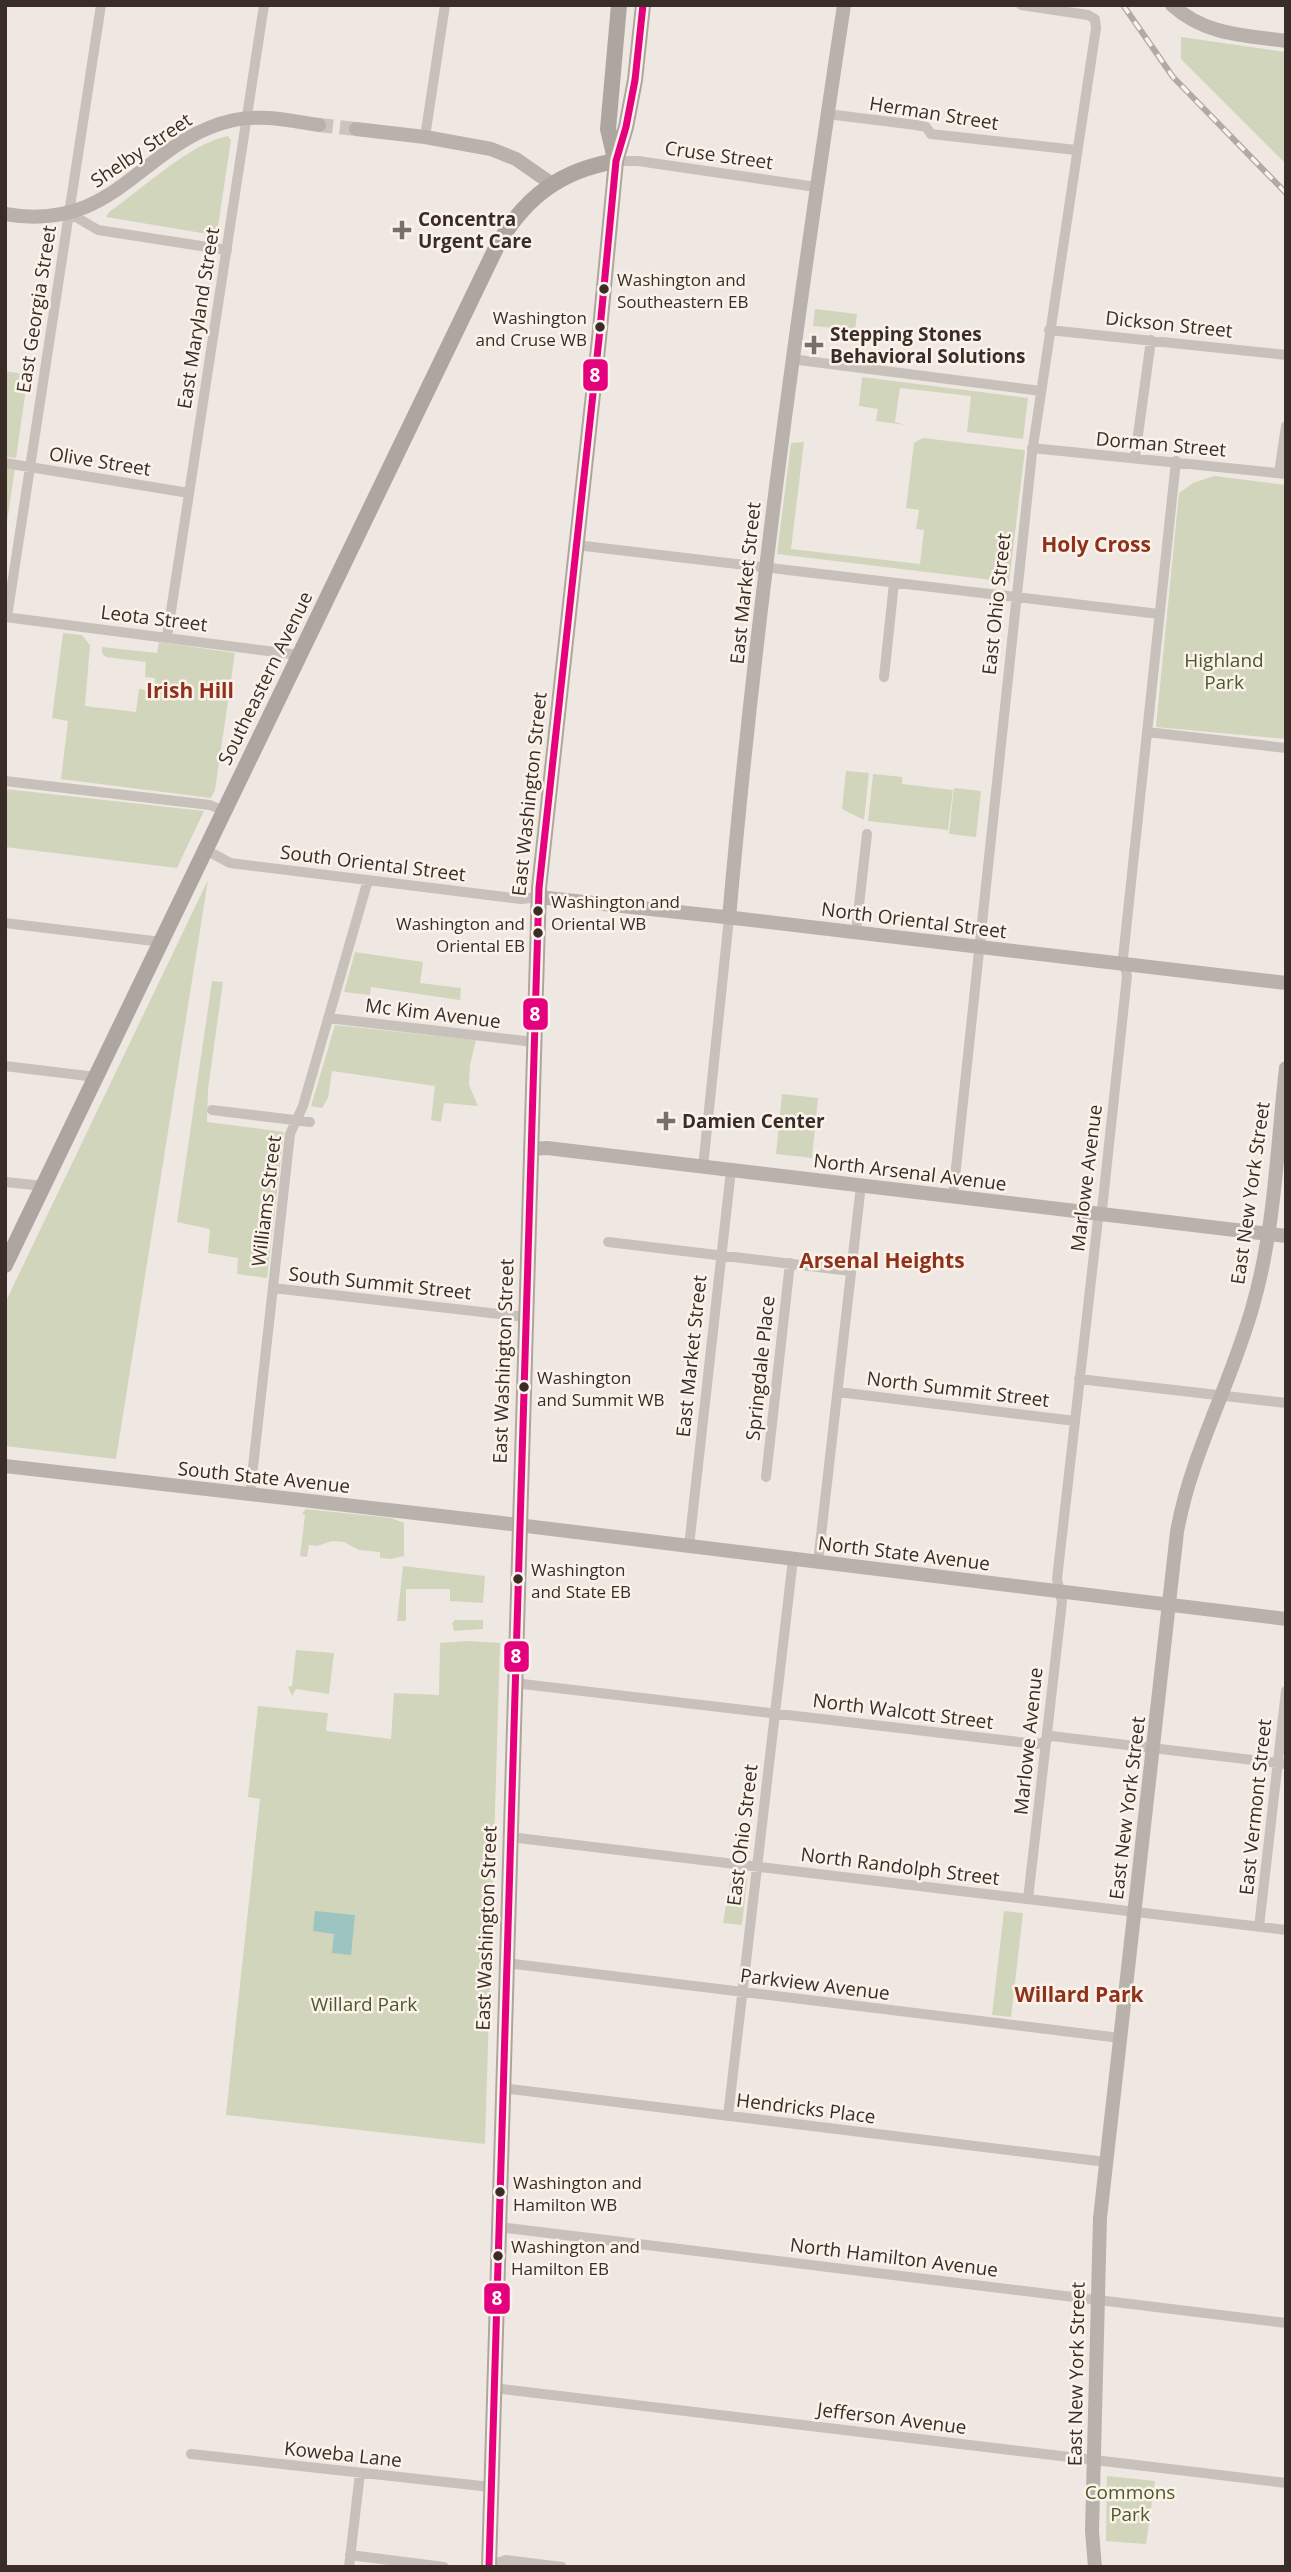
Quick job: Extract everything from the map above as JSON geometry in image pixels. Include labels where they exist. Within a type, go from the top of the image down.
[{"type":"main road","name":"East Washington Street","points":[[616,161],[608,129],[619,5]]},
{"type":"main road","name":"East Washington Street","points":[[488,2566],[538,897],[616,161],[635,80],[643,5]]},
{"type":"main road","name":"Southeastern Avenue","points":[[5,1265],[498,244],[526,206],[552,184],[588,166],[616,161]]},
{"type":"street","name":"East Georgia Street","points":[[6,617],[101,5]]},
{"type":"street","name":"East Maryland Street","points":[[167,637],[264,5]]},
{"type":"street","points":[[425,137],[445,5]]},
{"type":"street","name":"East Market Street","points":[[703,1167],[766,569],[791,359],[844,5]]},
{"type":"street","name":"East Ohio Street","points":[[953,1196],[1032,448],[1096,28],[1095,19],[1088,15],[1021,5]]},
{"type":"street","points":[[1172,5],[1210,29],[1286,41]]},
{"type":"street","name":"Herman Street","points":[[827,114],[916,125],[926,127],[931,134],[1076,150]]},
{"type":"street","name":"Shelby Street","points":[[5,214],[31,217],[69,213],[97,203],[175,146],[198,132],[222,123],[247,118],[319,125]]},
{"type":"street","points":[[356,129],[425,137],[500,152],[525,164],[552,184]]},
{"type":"street","name":"Cruse Street","points":[[616,161],[638,161],[816,187]]},
{"type":"street","points":[[69,213],[97,230],[227,250]]},
{"type":"street","name":"Dickson Street","points":[[1049,330],[1286,355]]},
{"type":"street","points":[[1135,457],[1151,340]]},
{"type":"street","points":[[791,359],[1041,391]]},
{"type":"street","points":[[1283,474],[1286,426]]},
{"type":"street","name":"Dorman Street","points":[[1032,448],[1283,474]]},
{"type":"street","name":"Marlowe Avenue","points":[[1028,1899],[1062,1602],[1057,1579],[1127,976],[1124,964],[1176,461]]},
{"type":"street","name":"Olive Street","points":[[5,463],[189,493]]},
{"type":"street","points":[[576,545],[1159,614]]},
{"type":"street","points":[[884,677],[894,583]]},
{"type":"street","name":"Leota Street","points":[[6,617],[299,654]]},
{"type":"street","points":[[1147,732],[1286,748]]},
{"type":"street","points":[[5,780],[210,805],[224,811]]},
{"type":"street","points":[[856,932],[867,834]]},
{"type":"street","name":"South Oriental Street","points":[[206,850],[230,863],[522,899],[538,897]]},
{"type":"street","name":"Williams Street","points":[[250,1494],[290,1134],[303,1106],[368,880]]},
{"type":"street","name":"North Oriental Street","points":[[538,897],[1286,983]]},
{"type":"street","points":[[5,923],[162,942]]},
{"type":"street","name":"Mc Kim Avenue","points":[[328,1018],[533,1042]]},
{"type":"street","points":[[5,1066],[96,1077]]},
{"type":"street","name":"East New York Street","points":[[1095,2567],[1092,2531],[1100,2218],[1177,1532],[1184,1501],[1253,1305],[1267,1234],[1286,1068]]},
{"type":"street","points":[[212,1111],[310,1122]]},
{"type":"street","name":"North Arsenal Avenue","points":[[530,1149],[547,1148],[1286,1236]]},
{"type":"street","name":"East Market Street","points":[[689,1546],[731,1170]]},
{"type":"street","points":[[5,1182],[44,1186]]},
{"type":"street","points":[[818,1562],[861,1185]]},
{"type":"street","points":[[608,1242],[851,1271]]},
{"type":"street","name":"Springdale Place","points":[[765,1477],[790,1264]]},
{"type":"street","name":"South Summit Street","points":[[273,1289],[525,1317]]},
{"type":"street","points":[[1079,1379],[1286,1403]]},
{"type":"street","name":"North Summit Street","points":[[838,1392],[1074,1421]]},
{"type":"street","name":"South State Avenue","points":[[5,1466],[518,1526]]},
{"type":"street","name":"North State Avenue","points":[[518,1526],[1286,1619]]},
{"type":"street","name":"East Ohio Street","points":[[728,2116],[793,1559]]},
{"type":"street","name":"North Walcott Street","points":[[514,1682],[1036,1744],[1051,1736],[1057,1736],[1282,1763]]},
{"type":"street","name":"East Vermont Street","points":[[1259,1927],[1282,1763],[1286,1691]]},
{"type":"street","name":"North Randolph Street","points":[[510,1837],[1286,1930]]},
{"type":"street","name":"Parkview Avenue","points":[[506,1963],[1120,2038]]},
{"type":"street","name":"Hendricks Place","points":[[502,2088],[1106,2162]]},
{"type":"street","name":"North Hamilton Avenue","points":[[499,2227],[1286,2323]]},
{"type":"street","name":"Jefferson Avenue","points":[[494,2388],[1286,2483]]},
{"type":"street","name":"Koweba Lane","points":[[191,2454],[491,2487]]},
{"type":"street","points":[[349,2567],[360,2473]]},
{"type":"street","points":[[350,2555],[444,2567]]},
{"type":"street","points":[[488,2566],[506,2560],[562,2567]]},
{"type":"green space","points":[[1181,37],[1286,52],[1286,164],[1181,59]]},
{"type":"green space","points":[[228,136],[231,140],[217,233],[214,235],[106,217],[166,168],[197,148]]},
{"type":"green space","points":[[815,309],[857,314],[855,330],[813,326]]},
{"type":"green space","points":[[5,371],[28,375],[16,458],[5,457]]},
{"type":"green space","points":[[862,377],[1028,398],[1023,439],[967,432],[971,396],[900,388],[895,422],[905,425],[876,421],[878,409],[859,406]]},
{"type":"green space","points":[[923,438],[1025,450],[1009,582],[777,554],[791,443],[804,442],[791,549],[920,564],[924,530],[916,529],[919,510],[906,508],[914,443]]},
{"type":"green space","points":[[5,467],[15,468],[5,536]]},
{"type":"green space","name":"Highland Park","points":[[1214,476],[1286,485],[1286,739],[1156,727],[1179,493],[1193,483]]},
{"type":"green space","points":[[63,633],[82,635],[90,645],[85,706],[136,712],[139,689],[154,691],[155,678],[145,677],[146,662],[106,657],[102,653],[102,647],[157,653],[159,642],[235,653],[215,790],[211,798],[61,779],[68,721],[52,718]]},
{"type":"green space","points":[[846,771],[869,773],[864,820],[842,809]]},
{"type":"green space","points":[[873,774],[902,777],[902,784],[953,790],[948,830],[868,821]]},
{"type":"green space","points":[[954,788],[981,791],[976,837],[949,834]]},
{"type":"green space","points":[[5,789],[204,811],[177,868],[5,847]]},
{"type":"green space","points":[[208,880],[116,1459],[5,1446],[5,1303]]},
{"type":"green space","points":[[355,952],[423,962],[420,983],[461,988],[460,1000],[371,987],[370,995],[344,992]]},
{"type":"green space","points":[[212,981],[223,982],[208,1089],[207,1122],[284,1132],[267,1278],[237,1274],[238,1258],[208,1253],[210,1229],[177,1222]]},
{"type":"green space","points":[[335,1025],[476,1040],[469,1085],[478,1106],[444,1103],[441,1122],[431,1120],[435,1086],[332,1071],[328,1098],[322,1108],[311,1106]]},
{"type":"green space","points":[[782,1094],[818,1098],[812,1158],[776,1154]]},
{"type":"green space","points":[[306,1509],[391,1518],[404,1523],[404,1556],[380,1558],[380,1552],[359,1550],[344,1542],[332,1541],[317,1546],[309,1545],[307,1557],[300,1556],[305,1515],[302,1514]]},
{"type":"green space","points":[[403,1566],[485,1576],[483,1603],[450,1601],[450,1589],[406,1589],[406,1621],[397,1621]]},
{"type":"green space","points":[[455,1620],[483,1620],[483,1629],[454,1631],[452,1623]]},
{"type":"green space","name":"Willard Park","points":[[440,1643],[500,1643],[485,2144],[226,2115],[260,1799],[248,1797],[258,1706],[328,1713],[326,1731],[391,1739],[394,1693],[439,1695]]},
{"type":"green space","points":[[296,1650],[334,1653],[329,1694],[296,1689],[292,1696],[288,1687],[292,1686]]},
{"type":"green space","points":[[731,1877],[747,1879],[742,1925],[723,1923]]},
{"type":"green space","points":[[1004,1911],[1023,1913],[1011,2017],[992,2015]]},
{"type":"green space","name":"Commons Park","points":[[1107,2476],[1155,2481],[1146,2544],[1106,2541]]},
{"type":"water","points":[[315,1911],[355,1915],[351,1955],[332,1953],[334,1934],[313,1931]]},
{"type":"tunnel","points":[[319,125],[356,129]]},
{"type":"railway","points":[[1123,5],[1173,77],[1286,193]]},
{"type":"transit line","name":"8","points":[[489,2567],[539,888],[616,161],[635,80],[643,5]]},
{"type":"place","name":"Concentra Urgent Care","points":[[402,230]]},
{"type":"place","name":"Washington and Southeastern EB","points":[[604,289]]},
{"type":"place","name":"Washington and Cruse WB","points":[[600,327]]},
{"type":"place","name":"Stepping Stones Behavioral Solutions","points":[[814,345]]},
{"type":"place","name":"Washington and Oriental WB","points":[[538,911]]},
{"type":"place","name":"Washington and Oriental EB","points":[[538,933]]},
{"type":"place","name":"Damien Center","points":[[666,1121]]},
{"type":"place","name":"Washington and Summit WB","points":[[524,1387]]},
{"type":"place","name":"Washington and State EB","points":[[518,1579]]},
{"type":"place","name":"Washington and Hamilton WB","points":[[500,2192]]},
{"type":"place","name":"Washington and Hamilton EB","points":[[498,2256]]},
{"type":"district","name":"Holy Cross","points":[[1096,545]]},
{"type":"district","name":"Irish Hill","points":[[190,691]]},
{"type":"district","name":"Arsenal Heights","points":[[882,1261]]},
{"type":"district","name":"Willard Park","points":[[1079,1995]]}]
